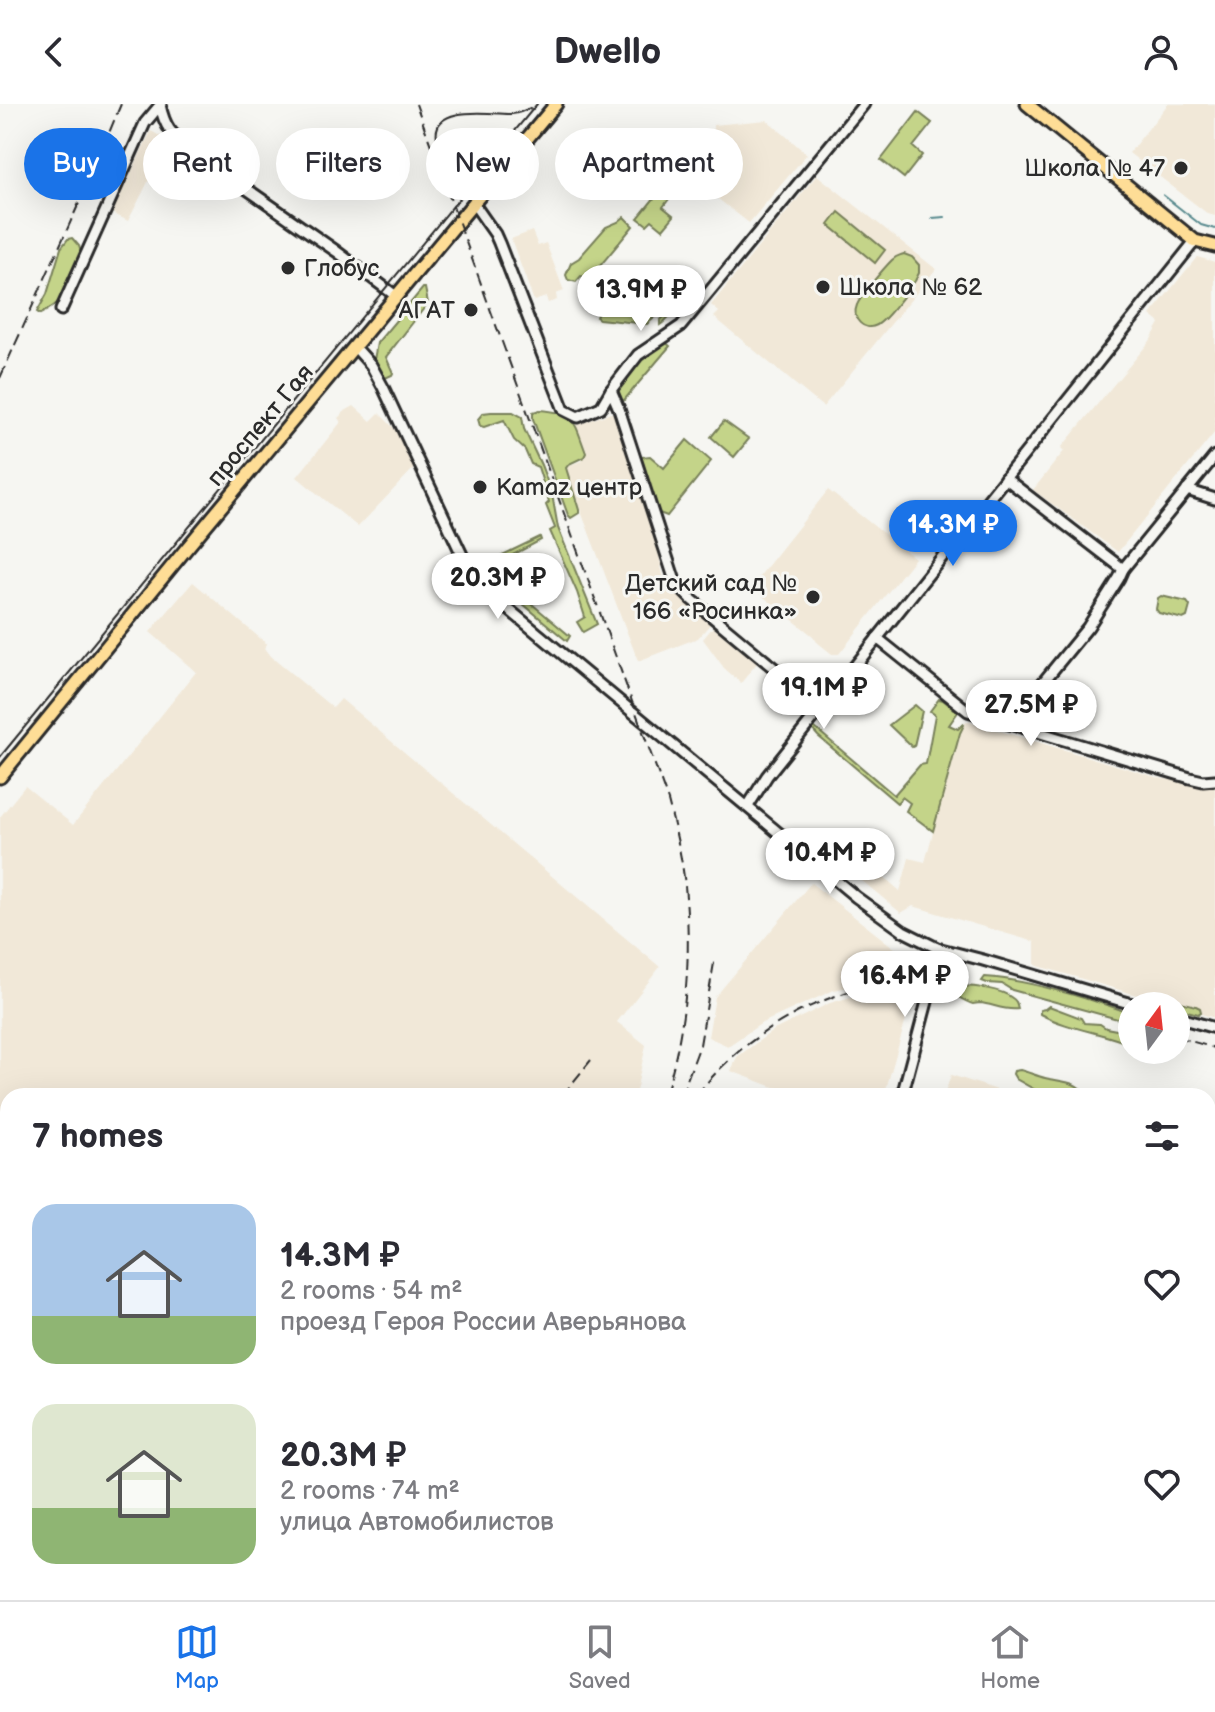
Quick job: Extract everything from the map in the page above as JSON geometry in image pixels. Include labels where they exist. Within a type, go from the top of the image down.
[{"type":"main road","name":"проспект Гая","points":[[0,777],[556,104]]},
{"type":"main road","points":[[1027,104],[1195,241],[1215,246]]},
{"type":"street","points":[[160,104],[164,122],[188,148],[396,296]]},
{"type":"street","points":[[61,310],[145,123],[160,104]]},
{"type":"street","points":[[601,407],[638,355],[681,326],[864,104]]},
{"type":"street","points":[[474,204],[499,243],[564,410],[578,417],[601,407],[619,409]]},
{"type":"street","points":[[748,806],[766,777],[1195,241]]},
{"type":"street","points":[[354,346],[371,365],[383,387],[471,574],[481,585],[879,915],[903,931],[937,948],[1118,1000]]},
{"type":"street","points":[[611,390],[676,584],[822,708]]},
{"type":"street","points":[[1009,724],[1088,627],[1123,569],[1215,456]]},
{"type":"street","points":[[1005,478],[1123,569]]},
{"type":"street","points":[[1187,490],[1215,499]]},
{"type":"street","points":[[877,638],[968,711],[1190,778],[1215,780]]},
{"type":"street","points":[[904,1088],[933,979],[937,948]]},
{"type":"street","points":[[1190,1021],[1215,1028]]},
{"type":"shaded area","name":"Школа № 47","points":[[1168,104],[1215,104],[1215,216],[1208,214],[1129,153]]},
{"type":"shaded area","points":[[767,120],[807,154],[749,223],[719,200],[743,200],[743,128],[713,128],[713,125]]},
{"type":"shaded area","points":[[143,148],[143,192],[128,221],[112,213],[118,200],[127,200],[127,181]]},
{"type":"shaded area","name":"Школа № 62","points":[[817,175],[936,269],[823,407],[714,317],[719,312],[711,305]]},
{"type":"shaded area","points":[[532,231],[538,246],[546,243],[564,291],[556,294],[557,300],[548,303],[546,297],[534,301],[511,239]]},
{"type":"shaded area","points":[[1197,257],[1215,262],[1215,432],[1118,552],[1033,490],[1064,451],[1061,448],[1150,341],[1160,323],[1150,315]]},
{"type":"shaded area","points":[[354,406],[371,421],[379,413],[396,430],[414,468],[358,527],[297,477],[341,422],[338,418]]},
{"type":"shaded area","points":[[614,412],[652,521],[663,575],[713,621],[698,638],[638,661],[564,467],[581,461],[585,450],[576,425]]},
{"type":"shaded area","points":[[828,490],[915,558],[839,654],[832,654],[751,587]]},
{"type":"shaded area","points":[[193,582],[267,644],[264,648],[270,656],[333,708],[341,699],[660,967],[617,1022],[646,1045],[637,1088],[0,1088],[0,817],[25,786],[73,825],[196,672],[150,632]]},
{"type":"shaded area","points":[[713,627],[757,663],[741,683],[724,668],[703,639]]},
{"type":"shaded area","points":[[966,721],[1163,779],[1215,783],[1215,1018],[1190,1011],[1190,992],[1127,992],[1035,965],[1035,942],[913,906],[901,913],[849,870],[861,857],[900,891],[909,858],[925,862],[960,733]]},
{"type":"shaded area","points":[[811,883],[902,954],[913,973],[834,990],[762,1023],[728,1046],[708,1037],[715,997]]},
{"type":"shaded area","points":[[904,985],[915,988],[886,1088],[778,1088],[731,1071],[737,1057],[774,1030],[830,1003],[885,987]]},
{"type":"shaded area","points":[[951,1075],[991,1088],[947,1088]]},
{"type":"green space","points":[[918,112],[932,123],[913,147],[922,155],[904,178],[881,160]]},
{"type":"green space","points":[[653,200],[668,200],[663,207],[674,216],[663,229],[652,220],[647,225],[638,218]]},
{"type":"green space","points":[[839,212],[885,250],[875,263],[829,225]]},
{"type":"green space","points":[[624,217],[633,226],[590,278],[581,276],[576,282],[568,280],[566,275],[571,263],[606,227]]},
{"type":"green space","points":[[72,238],[82,256],[71,283],[57,303],[40,314],[37,312],[47,294],[61,248]]},
{"type":"green space","points":[[904,254],[919,265],[915,281],[881,322],[872,327],[863,325],[856,315],[859,301],[892,260]]},
{"type":"green space","points":[[652,282],[666,290],[667,297],[683,300],[683,304],[660,325],[669,309],[652,292],[649,284]]},
{"type":"green space","points":[[423,288],[428,303],[386,357],[393,373],[383,379],[374,360],[377,343]]},
{"type":"green space","points":[[631,290],[639,290],[657,308],[653,319],[647,324],[596,317],[599,310],[611,305],[620,309],[624,295]]},
{"type":"green space","points":[[663,340],[670,346],[620,405],[613,391],[639,357]]},
{"type":"green space","points":[[540,410],[568,417],[586,453],[566,468],[579,510],[571,518],[533,419],[533,412]]},
{"type":"green space","points":[[513,412],[522,417],[524,429],[552,494],[558,528],[597,624],[583,632],[577,622],[585,617],[550,531],[555,528],[546,505],[549,502],[538,467],[531,464],[504,420],[480,426],[478,419],[483,413]]},
{"type":"green space","points":[[724,421],[749,439],[734,457],[711,437]]},
{"type":"green space","points":[[687,440],[711,461],[667,516],[659,513],[641,457],[650,456],[664,468]]},
{"type":"green space","points":[[540,537],[541,540],[507,558],[501,578],[570,636],[567,641],[484,571],[496,558]]},
{"type":"green space","points":[[1161,596],[1187,602],[1190,606],[1187,617],[1183,619],[1159,613],[1156,609]]},
{"type":"green space","points":[[939,699],[958,712],[949,725],[958,729],[964,725],[933,831],[906,811],[910,803],[902,797],[897,803],[812,729],[814,727],[894,795],[920,765],[926,764],[935,715],[930,711]]},
{"type":"green space","points":[[915,705],[922,711],[912,747],[889,725]]},
{"type":"green space","points":[[985,977],[1010,980],[1060,991],[1118,1009],[1118,1019],[1012,990],[1002,984],[982,981]]},
{"type":"green space","points":[[961,986],[1002,992],[1015,1000],[1018,1009],[969,1003],[955,995],[953,989]]},
{"type":"green space","points":[[1190,1004],[1200,1008],[1198,1014],[1190,1012]]},
{"type":"green space","points":[[1049,1006],[1081,1018],[1084,1023],[1118,1030],[1118,1040],[1040,1014],[1040,1010]]},
{"type":"green space","points":[[1014,1071],[1063,1081],[1079,1088],[1032,1088],[1016,1079]]},
{"type":"waterway","points":[[1163,195],[1201,225],[1215,229]]},
{"type":"waterway","points":[[932,218],[945,217]]},
{"type":"tram line","points":[[0,757],[537,104]]},
{"type":"tram line","points":[[438,128],[443,120],[453,115],[512,114],[530,108]]},
{"type":"railway","points":[[0,378],[121,104]]},
{"type":"railway","points":[[416,104],[668,801],[684,875],[688,939],[686,992],[667,1088]]},
{"type":"railway","points":[[684,1088],[700,1045],[715,957]]},
{"type":"railway","points":[[703,1088],[746,1046],[775,1025],[807,1008],[874,985],[910,980],[945,980]]},
{"type":"railway","points":[[1190,1041],[1215,1048]]},
{"type":"railway","points":[[568,1088],[591,1060]]},
{"type":"place","name":"Школа № 47","points":[[1181,168]]},
{"type":"place","name":"Глобус","points":[[288,268]]},
{"type":"place","name":"Школа № 62","points":[[823,287]]},
{"type":"place","name":"АГАТ","points":[[471,310]]},
{"type":"place","name":"Kamaz центр","points":[[480,487]]},
{"type":"place","name":"Детский сад № 166 «Росинка»","points":[[813,597]]}]
